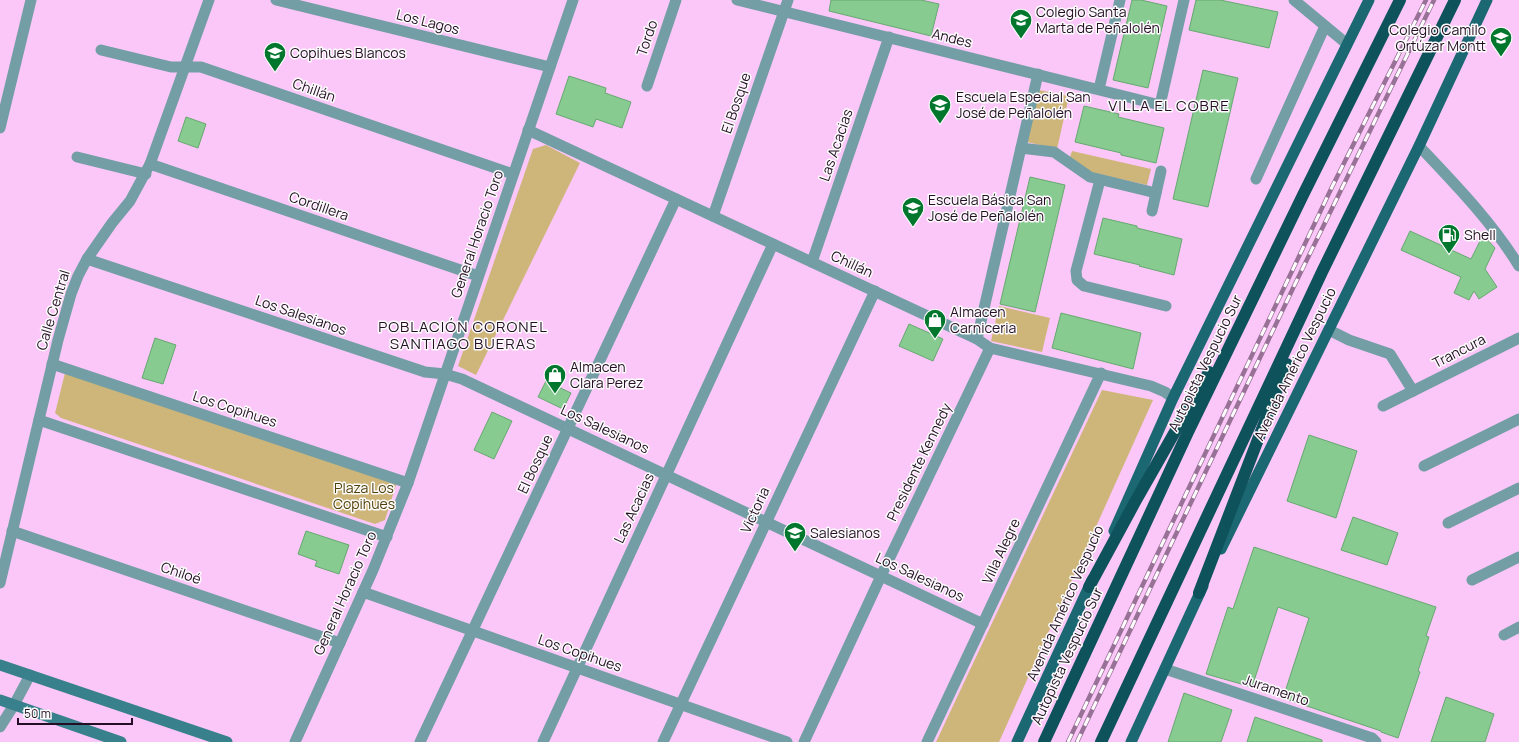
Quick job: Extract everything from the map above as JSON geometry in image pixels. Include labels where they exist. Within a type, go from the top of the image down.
[{"type":"highway","name":"Autopista Vespucio Sur","points":[[1044,742],[1259,286],[1400,0]]},
{"type":"highway","points":[[1101,742],[1322,272],[1455,0]]},
{"type":"highway","points":[[1199,593],[1322,272]]},
{"type":"highway","points":[[1089,587],[1135,502],[1259,286]]},
{"type":"main road","name":"Avenida Américo Vespucio","points":[[1017,742],[1089,587],[1173,398],[1369,0]]},
{"type":"main road","name":"Avenida Américo Vespucio","points":[[1131,742],[1199,593],[1419,146],[1487,0]]},
{"type":"main road","points":[[0,665],[227,742]]},
{"type":"main road","points":[[0,700],[120,742]]},
{"type":"street","points":[[0,128],[4,98],[31,0]]},
{"type":"street","name":"Calle Central","points":[[0,583],[63,317],[71,294],[87,258],[112,223],[130,202],[148,169],[209,0]]},
{"type":"street","name":"Los Lagos","points":[[276,0],[550,67]]},
{"type":"street","name":"General Horacio Toro","points":[[294,742],[363,592],[408,483],[573,0]]},
{"type":"street","name":"Tordo","points":[[647,86],[676,0]]},
{"type":"street","name":"Andes","points":[[738,0],[1160,104],[1184,0]]},
{"type":"street","name":"El Bosque","points":[[713,216],[788,0]]},
{"type":"street","points":[[1099,89],[1119,0]]},
{"type":"street","points":[[1294,0],[1346,44]]},
{"type":"street","points":[[1256,178],[1326,26]]},
{"type":"street","name":"Las Acacias","points":[[812,262],[888,37]]},
{"type":"street","name":"Chillán","points":[[101,50],[171,66],[201,67],[513,174]]},
{"type":"street","points":[[977,339],[1038,74]]},
{"type":"street","name":"Chillán","points":[[528,130],[977,339],[990,348],[1151,386],[1165,392],[1173,398]]},
{"type":"street","points":[[1419,146],[1490,225],[1519,266]]},
{"type":"street","points":[[1021,148],[1054,152],[1090,177],[1156,193]]},
{"type":"street","name":"Cordillera","points":[[77,157],[148,169],[478,276]]},
{"type":"street","points":[[1152,211],[1161,171]]},
{"type":"street","points":[[1100,180],[1076,271],[1077,280],[1084,286],[1166,306]]},
{"type":"street","name":"El Bosque","points":[[420,742],[676,199]]},
{"type":"street","name":"Las Acacias","points":[[543,742],[773,244]]},
{"type":"street","name":"Los Salesianos","points":[[87,258],[425,372],[445,374],[462,379],[983,624]]},
{"type":"street","name":"Victoria","points":[[663,742],[875,291]]},
{"type":"street","points":[[1329,330],[1349,340],[1390,354],[1413,391]]},
{"type":"street","name":"Trancura","points":[[1383,406],[1519,338]]},
{"type":"street","name":"Presidente Kennedy","points":[[804,742],[881,576],[990,348]]},
{"type":"street","name":"Los Copihues","points":[[52,364],[408,483]]},
{"type":"street","name":"Villa Alegre","points":[[927,742],[1101,374]]},
{"type":"street","points":[[1424,466],[1519,419]]},
{"type":"street","points":[[39,420],[387,537]]},
{"type":"street","points":[[1448,523],[1519,488]]},
{"type":"street","name":"Chiloé","points":[[12,532],[340,643]]},
{"type":"street","points":[[1472,580],[1519,557]]},
{"type":"street","name":"Los Copihues","points":[[363,592],[786,742]]},
{"type":"street","points":[[1504,634],[1519,627]]},
{"type":"street","name":"Juramento","points":[[1165,669],[1372,738],[1376,742]]},
{"type":"street","points":[[0,727],[30,675]]},
{"type":"green space","points":[[1039,90],[1069,96],[1057,149],[1027,142]]},
{"type":"green space","points":[[546,145],[580,163],[476,375],[458,366],[533,149]]},
{"type":"green space","points":[[1072,151],[1151,169],[1147,185],[1092,173],[1070,157]]},
{"type":"green space","points":[[999,306],[1050,318],[1042,352],[991,341]]},
{"type":"green space","name":"Plaza Los Copihues","points":[[65,373],[397,482],[385,520],[375,524],[61,418],[55,413]]},
{"type":"green space","points":[[1102,390],[1153,400],[999,742],[936,742]]},
{"type":"building","points":[[831,0],[921,0],[939,4],[931,36],[829,11]]},
{"type":"building","points":[[1132,0],[1141,0],[1167,6],[1148,88],[1113,80]]},
{"type":"building","points":[[1196,0],[1220,0],[1278,12],[1269,48],[1189,30]]},
{"type":"building","points":[[1203,70],[1238,78],[1208,207],[1173,199]]},
{"type":"building","points":[[569,76],[606,88],[605,93],[631,102],[622,128],[596,119],[593,127],[556,114]]},
{"type":"building","points":[[1084,106],[1119,114],[1118,117],[1164,128],[1156,163],[1075,142]]},
{"type":"building","points":[[186,117],[206,124],[198,148],[178,141]]},
{"type":"building","points":[[1030,177],[1065,185],[1035,312],[1000,304]]},
{"type":"building","points":[[1103,218],[1182,239],[1174,275],[1094,254]]},
{"type":"building","points":[[1410,231],[1471,259],[1483,235],[1495,248],[1485,269],[1497,287],[1479,299],[1474,291],[1469,300],[1454,293],[1461,277],[1401,250]]},
{"type":"building","points":[[1061,313],[1141,333],[1133,369],[1052,348]]},
{"type":"building","points":[[909,324],[943,339],[933,361],[899,346]]},
{"type":"building","points":[[155,338],[176,345],[163,384],[142,378]]},
{"type":"building","name":"Almacen Clara Perez","points":[[546,381],[571,393],[563,409],[538,397]]},
{"type":"building","points":[[492,412],[512,421],[494,459],[474,450]]},
{"type":"building","points":[[1309,435],[1357,451],[1336,518],[1287,501]]},
{"type":"building","points":[[1353,517],[1398,533],[1387,565],[1341,550]]},
{"type":"building","points":[[306,531],[349,545],[339,574],[315,566],[317,561],[298,554]]},
{"type":"building","points":[[1254,547],[1436,607],[1426,636],[1429,637],[1418,671],[1420,672],[1398,738],[1283,698],[1309,618],[1278,607],[1252,687],[1206,674],[1228,607],[1233,609]]},
{"type":"building","points":[[1184,693],[1232,710],[1221,742],[1168,742]]},
{"type":"building","points":[[1446,697],[1494,714],[1485,742],[1431,742]]},
{"type":"building","points":[[1255,717],[1322,740],[1322,742],[1247,742]]},
{"type":"railway","points":[[1068,742],[1332,187],[1426,0]]},
{"type":"railway","points":[[1077,742],[1296,282],[1434,0]]},
{"type":"place","name":"Colegio Santa Marta de Peñalolén","points":[[1021,40]]},
{"type":"place","name":"Colegio Camilo Ortúzar Montt","points":[[1501,58]]},
{"type":"place","name":"Copihues Blancos","points":[[275,72]]},
{"type":"place","name":"Escuela Especial San José de Peñalolén","points":[[940,124]]},
{"type":"place","name":"Escuela Básica San José de Peñalolén","points":[[913,228]]},
{"type":"place","name":"Shell","points":[[1449,254]]},
{"type":"place","name":"Almacen Carniceria","points":[[935,340]]},
{"type":"place","name":"Almacen Clara Perez","points":[[555,394]]},
{"type":"place","name":"Salesianos","points":[[795,552]]},
{"type":"district","name":"VILLA EL COBRE","points":[[1169,106]]},
{"type":"district","name":"POBLACIÓN CORONEL SANTIAGO BUERAS","points":[[463,336]]}]
